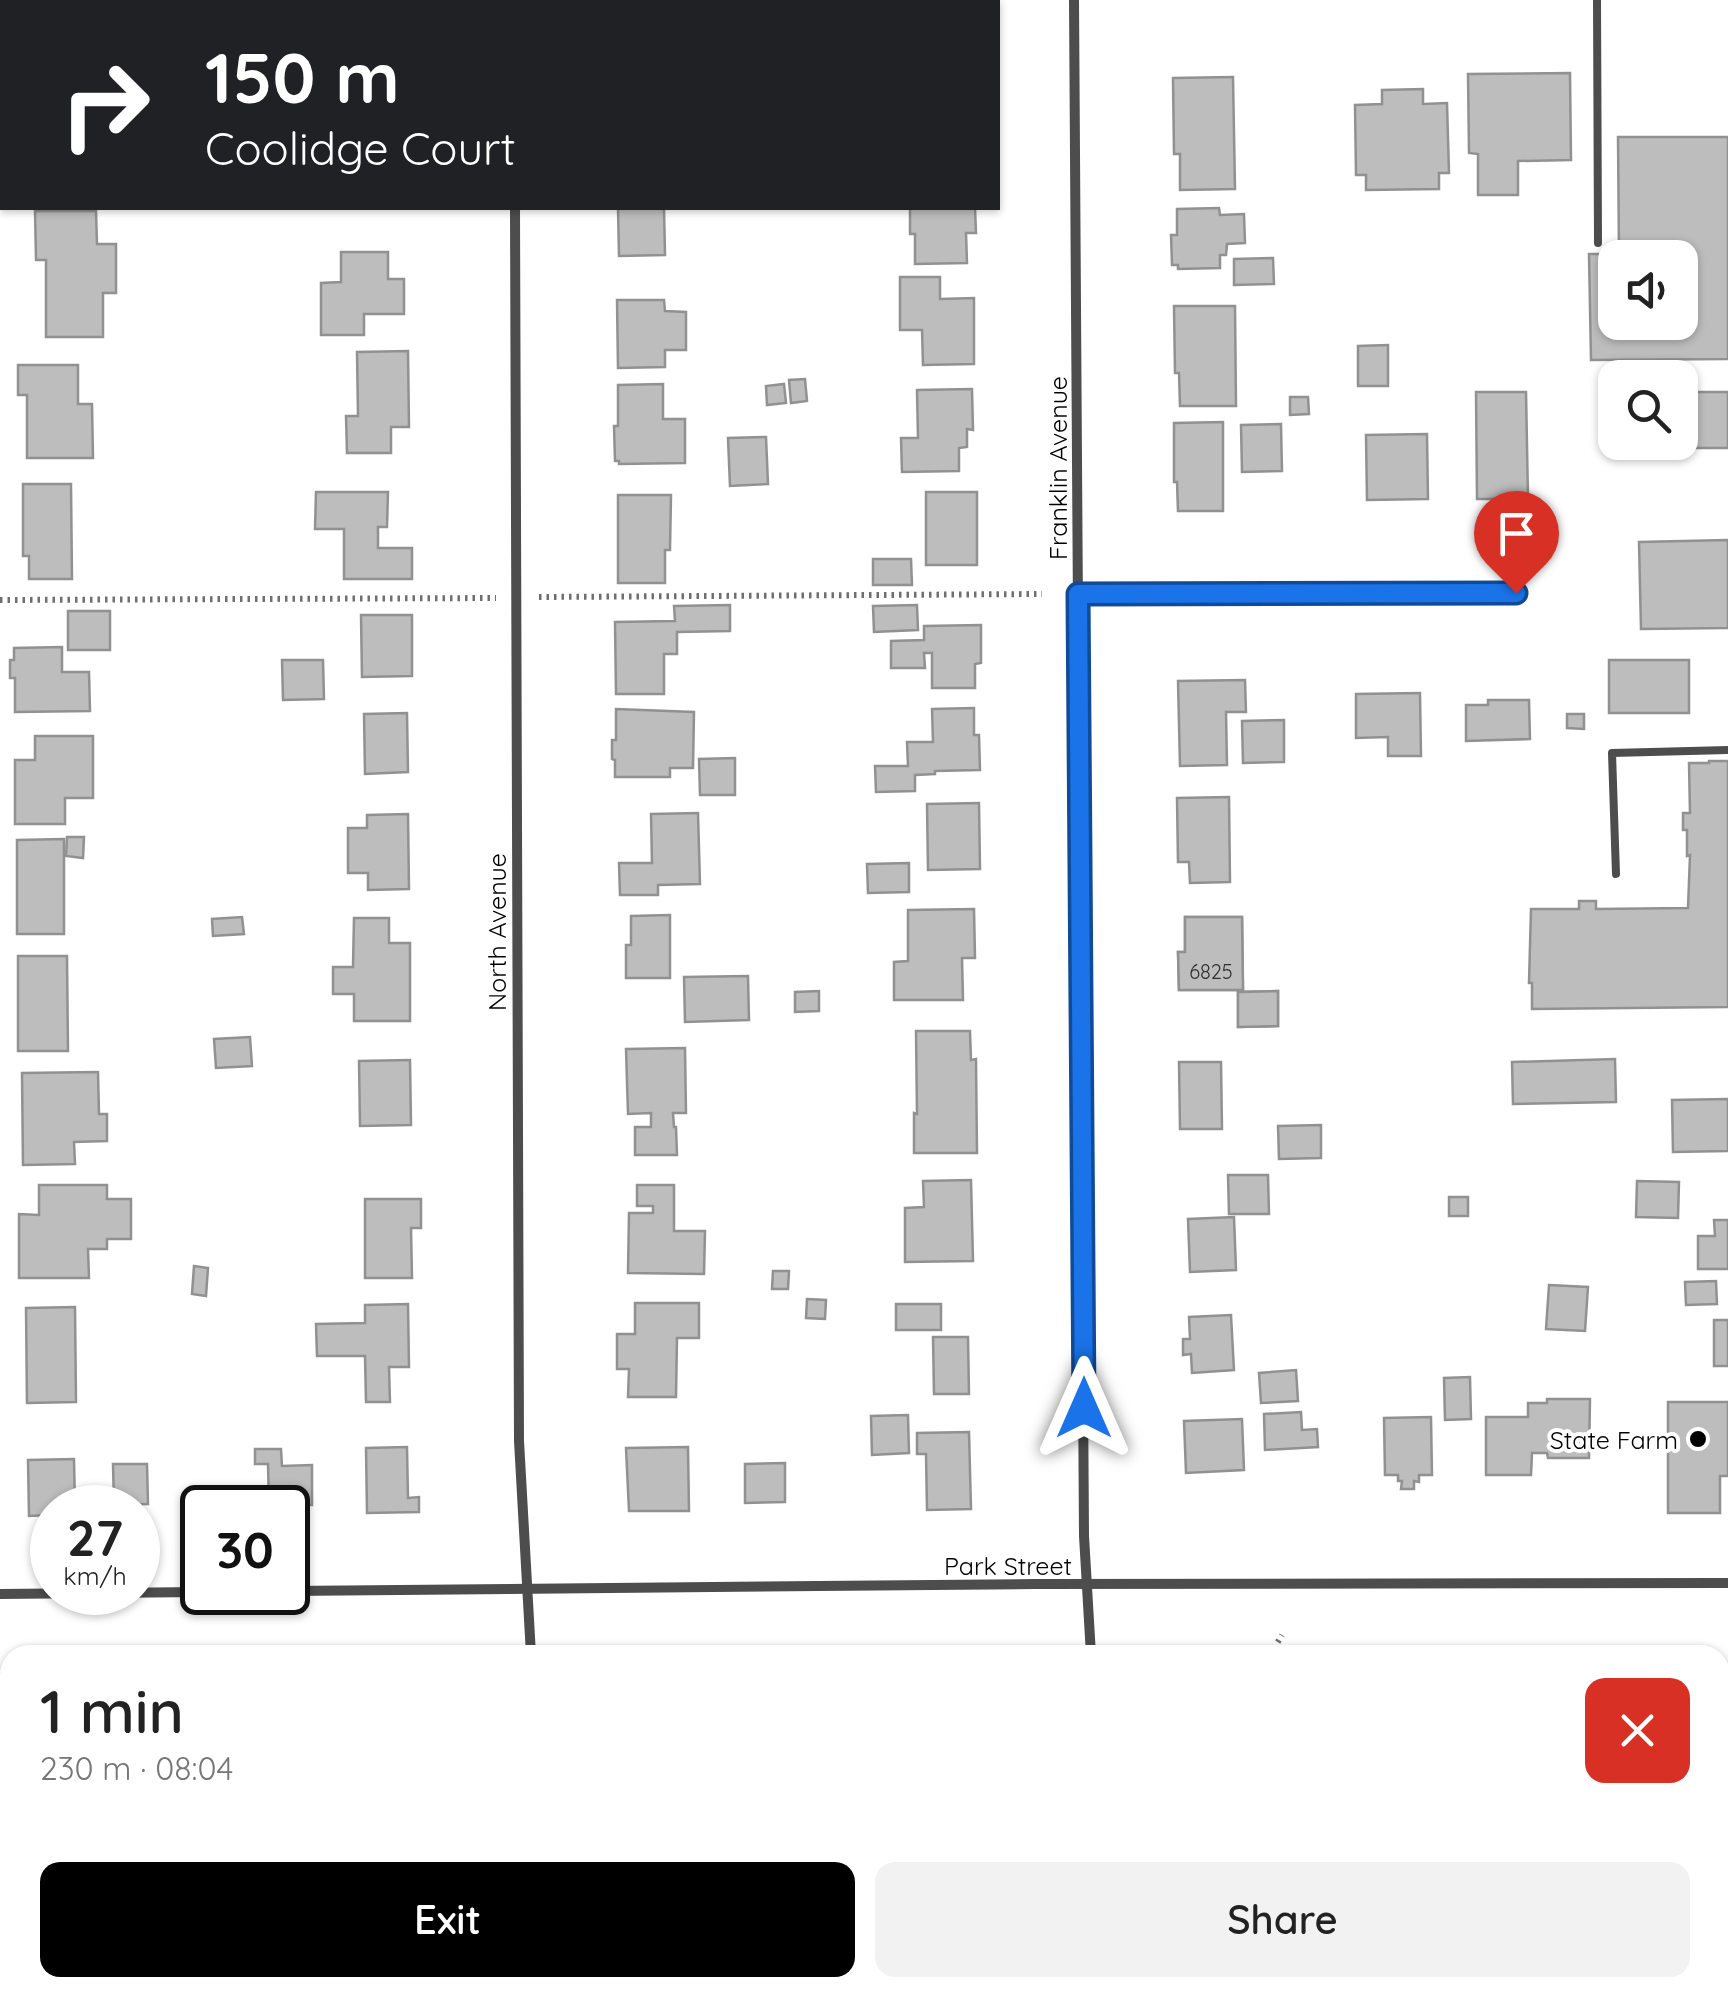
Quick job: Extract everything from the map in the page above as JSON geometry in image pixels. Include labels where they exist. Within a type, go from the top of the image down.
[{"type":"street","name":"Franklin Avenue","points":[[1074,0],[1084,1536],[1091,1645]]},
{"type":"street","name":"North Avenue","points":[[515,210],[518,1442],[530,1645]]},
{"type":"street","points":[[1078,594],[1516,593]]},
{"type":"street","name":"Park Street","points":[[310,1591],[1728,1583]]},
{"type":"street","points":[[0,1594],[180,1592]]},
{"type":"lane","points":[[1597,0],[1598,243]]},
{"type":"lane","points":[[1616,874],[1612,753],[1728,750]]},
{"type":"path","points":[[1276,1645],[1282,1635]]},
{"type":"building","points":[[1570,73],[1571,160],[1518,161],[1518,195],[1478,195],[1478,154],[1469,153],[1468,74]]},
{"type":"building","points":[[1233,77],[1235,189],[1180,190],[1180,154],[1174,154],[1173,78]]},
{"type":"building","points":[[1423,89],[1423,104],[1447,103],[1449,173],[1439,173],[1439,189],[1366,190],[1366,175],[1356,175],[1355,105],[1382,104],[1382,90]]},
{"type":"building","points":[[1618,137],[1728,137],[1728,359],[1591,360],[1589,254],[1598,254],[1598,340],[1698,340],[1698,240],[1619,240]]},
{"type":"building","points":[[1219,208],[1220,215],[1244,214],[1245,243],[1227,244],[1226,255],[1220,255],[1220,268],[1178,269],[1178,265],[1172,265],[1171,235],[1177,235],[1177,209]]},
{"type":"building","points":[[618,210],[664,210],[665,255],[619,256]]},
{"type":"building","points":[[910,210],[975,210],[976,233],[966,233],[967,263],[915,264],[915,234],[910,234]]},
{"type":"building","points":[[35,211],[96,211],[97,244],[116,244],[116,293],[103,293],[103,337],[46,337],[46,260],[36,260]]},
{"type":"building","points":[[341,252],[388,252],[388,279],[404,279],[404,314],[364,314],[364,335],[321,335],[321,283],[341,282]]},
{"type":"building","points":[[1273,258],[1274,284],[1234,285],[1234,259]]},
{"type":"building","points":[[900,277],[940,277],[940,299],[974,298],[974,364],[923,365],[922,330],[900,330]]},
{"type":"building","points":[[617,300],[664,300],[665,311],[686,312],[686,350],[665,350],[665,367],[618,368]]},
{"type":"building","points":[[1174,306],[1235,306],[1236,406],[1180,406],[1179,373],[1175,373]]},
{"type":"building","points":[[1388,345],[1388,386],[1358,386],[1358,346]]},
{"type":"building","points":[[408,351],[409,427],[391,427],[391,453],[347,453],[346,416],[358,416],[357,352]]},
{"type":"building","points":[[18,365],[78,365],[78,404],[92,404],[93,458],[27,458],[27,395],[18,395]]},
{"type":"building","points":[[805,379],[807,401],[791,403],[789,380]]},
{"type":"building","points":[[663,384],[663,419],[685,419],[685,463],[619,464],[615,461],[614,426],[618,426],[618,385]]},
{"type":"building","points":[[784,384],[786,403],[767,405],[766,386]]},
{"type":"building","points":[[972,389],[973,430],[967,429],[967,447],[959,448],[959,471],[902,472],[901,438],[918,438],[917,390]]},
{"type":"building","points":[[1476,392],[1526,392],[1528,499],[1477,499]]},
{"type":"building","points":[[1698,392],[1728,392],[1728,448],[1698,448]]},
{"type":"building","points":[[1290,397],[1308,397],[1309,414],[1290,415]]},
{"type":"building","points":[[1223,422],[1223,511],[1178,511],[1174,423]]},
{"type":"building","points":[[1281,424],[1282,471],[1242,472],[1241,425]]},
{"type":"building","points":[[1427,434],[1428,499],[1367,500],[1366,435]]},
{"type":"building","points":[[766,437],[768,484],[730,486],[728,438]]},
{"type":"building","points":[[23,484],[71,484],[72,579],[29,579],[29,556],[23,556]]},
{"type":"building","points":[[316,492],[388,492],[387,527],[378,527],[378,548],[412,548],[412,579],[344,579],[344,529],[315,529]]},
{"type":"building","points":[[926,492],[977,492],[977,565],[926,565]]},
{"type":"building","points":[[618,495],[671,495],[665,583],[618,583]]},
{"type":"building","points":[[1728,540],[1728,628],[1641,629],[1639,542]]},
{"type":"building","points":[[873,559],[911,559],[912,585],[873,585]]},
{"type":"building","points":[[730,605],[730,631],[677,632],[677,654],[664,654],[664,694],[616,694],[615,622],[675,621],[674,606]]},
{"type":"building","points":[[917,605],[918,630],[874,632],[873,606]]},
{"type":"building","points":[[68,611],[110,611],[110,650],[68,650]]},
{"type":"building","points":[[361,615],[412,615],[412,676],[362,677]]},
{"type":"building","points":[[981,625],[981,663],[975,664],[975,688],[932,688],[932,653],[924,653],[925,668],[891,668],[891,641],[924,640],[924,626]]},
{"type":"building","points":[[62,647],[62,672],[89,672],[90,711],[15,712],[15,678],[10,678],[14,648]]},
{"type":"building","points":[[282,660],[323,660],[324,699],[283,700]]},
{"type":"building","points":[[1609,660],[1689,660],[1689,713],[1609,713]]},
{"type":"building","points":[[1245,680],[1246,712],[1226,712],[1227,765],[1180,766],[1178,681]]},
{"type":"building","points":[[1420,693],[1421,756],[1388,756],[1388,737],[1356,738],[1356,694]]},
{"type":"building","points":[[1488,700],[1529,700],[1530,739],[1466,741],[1466,705],[1488,705]]},
{"type":"building","points":[[974,708],[980,770],[915,775],[915,791],[876,792],[875,766],[908,766],[907,742],[933,742],[932,709]]},
{"type":"building","points":[[616,709],[694,712],[693,768],[670,768],[670,777],[615,777],[612,740],[616,740]]},
{"type":"building","points":[[407,713],[408,772],[365,774],[364,714]]},
{"type":"building","points":[[1567,714],[1584,714],[1584,729],[1567,728]]},
{"type":"building","points":[[1284,720],[1284,762],[1243,763],[1242,721]]},
{"type":"building","points":[[35,736],[93,736],[93,798],[65,798],[65,824],[15,824],[15,760],[35,760]]},
{"type":"building","points":[[735,758],[735,795],[700,795],[699,759]]},
{"type":"building","points":[[1728,761],[1728,1007],[1532,1009],[1531,909],[1579,909],[1579,901],[1596,901],[1596,909],[1688,908],[1690,855],[1687,856],[1683,813],[1690,813],[1689,763]]},
{"type":"building","points":[[1229,797],[1230,882],[1190,883],[1189,862],[1178,862],[1177,798]]},
{"type":"building","points":[[979,803],[980,869],[928,870],[927,804]]},
{"type":"building","points":[[698,813],[700,884],[658,885],[658,895],[620,895],[619,863],[652,863],[651,814]]},
{"type":"building","points":[[408,814],[409,889],[368,890],[368,873],[348,873],[348,828],[367,828],[367,815]]},
{"type":"building","points":[[67,837],[84,837],[83,858],[66,856]]},
{"type":"building","points":[[64,839],[64,934],[17,934],[17,840]]},
{"type":"building","points":[[909,863],[909,892],[868,893],[867,864]]},
{"type":"building","points":[[974,909],[975,958],[962,958],[963,1000],[894,1000],[894,962],[908,961],[908,910]]},
{"type":"building","points":[[670,915],[670,978],[626,978],[631,916]]},
{"type":"building","points":[[242,917],[244,934],[213,936],[212,919]]},
{"type":"building","points":[[1185,917],[1242,917],[1243,990],[1179,990],[1178,952],[1185,952]]},
{"type":"building","points":[[1185,917],[1242,917],[1243,990],[1179,990],[1178,952],[1185,952]]},
{"type":"building","points":[[354,918],[389,918],[389,943],[410,943],[410,1021],[354,1021],[354,994],[333,994],[333,967],[353,967]]},
{"type":"building","points":[[18,956],[67,956],[68,1051],[18,1051]]},
{"type":"building","points":[[748,976],[749,1020],[685,1022],[684,977]]},
{"type":"building","points":[[819,991],[819,1011],[795,1012],[795,992]]},
{"type":"building","points":[[1278,991],[1278,1026],[1238,1027],[1238,992]]},
{"type":"building","points":[[1278,991],[1278,1026],[1238,1027],[1238,992]]},
{"type":"building","points":[[916,1031],[970,1031],[971,1060],[976,1059],[977,1153],[914,1153]]},
{"type":"building","points":[[250,1037],[252,1066],[216,1068],[214,1039]]},
{"type":"building","points":[[685,1048],[686,1113],[673,1113],[677,1155],[635,1155],[635,1127],[651,1127],[651,1113],[628,1114],[626,1049]]},
{"type":"building","points":[[1615,1059],[1616,1102],[1513,1104],[1512,1062]]},
{"type":"building","points":[[410,1060],[411,1125],[360,1126],[359,1061]]},
{"type":"building","points":[[1179,1062],[1221,1062],[1222,1129],[1180,1129]]},
{"type":"building","points":[[98,1072],[99,1114],[107,1114],[107,1141],[74,1142],[75,1164],[23,1165],[22,1073]]},
{"type":"building","points":[[1728,1099],[1728,1151],[1673,1152],[1672,1100]]},
{"type":"building","points":[[1321,1125],[1321,1158],[1279,1159],[1278,1126]]},
{"type":"building","points":[[1228,1175],[1268,1175],[1269,1214],[1229,1214]]},
{"type":"building","points":[[971,1180],[973,1261],[905,1262],[905,1208],[924,1207],[923,1181]]},
{"type":"building","points":[[1637,1181],[1679,1182],[1678,1218],[1636,1217]]},
{"type":"building","points":[[39,1185],[107,1185],[107,1199],[131,1199],[131,1239],[107,1239],[107,1249],[88,1249],[89,1278],[19,1278],[19,1214],[39,1215]]},
{"type":"building","points":[[637,1185],[674,1185],[674,1231],[705,1231],[704,1274],[628,1273],[629,1213],[653,1213],[653,1206],[637,1206]]},
{"type":"building","points":[[1449,1197],[1468,1197],[1468,1216],[1449,1216]]},
{"type":"building","points":[[365,1199],[421,1199],[421,1228],[411,1228],[412,1278],[365,1278]]},
{"type":"building","points":[[1234,1217],[1236,1270],[1190,1272],[1188,1219]]},
{"type":"building","points":[[1714,1220],[1728,1220],[1728,1269],[1698,1269],[1698,1236],[1715,1236]]},
{"type":"building","points":[[194,1266],[208,1268],[206,1296],[192,1294]]},
{"type":"building","points":[[773,1271],[789,1271],[788,1289],[772,1289]]},
{"type":"building","points":[[1716,1281],[1717,1304],[1686,1305],[1685,1282]]},
{"type":"building","points":[[1549,1285],[1588,1287],[1585,1331],[1546,1329]]},
{"type":"building","points":[[807,1299],[826,1300],[825,1319],[806,1318]]},
{"type":"building","points":[[635,1303],[699,1303],[699,1338],[677,1338],[676,1397],[628,1397],[629,1369],[617,1369],[617,1334],[635,1334]]},
{"type":"building","points":[[408,1304],[409,1367],[389,1367],[390,1402],[366,1402],[365,1356],[317,1356],[316,1324],[365,1323],[365,1305]]},
{"type":"building","points":[[896,1304],[941,1304],[941,1330],[896,1330]]},
{"type":"building","points":[[75,1307],[76,1402],[27,1403],[26,1308]]},
{"type":"building","points":[[1231,1315],[1234,1370],[1192,1373],[1191,1354],[1183,1355],[1183,1339],[1190,1339],[1189,1317]]},
{"type":"building","points":[[1714,1320],[1728,1320],[1728,1366],[1714,1366]]},
{"type":"building","points":[[933,1337],[968,1337],[969,1394],[934,1394]]},
{"type":"building","points":[[1296,1370],[1298,1401],[1261,1403],[1259,1373]]},
{"type":"building","points":[[1470,1377],[1471,1419],[1445,1420],[1444,1378]]},
{"type":"building","points":[[1547,1399],[1590,1399],[1589,1458],[1548,1458],[1547,1453],[1532,1453],[1531,1475],[1486,1475],[1486,1417],[1528,1417],[1528,1403],[1547,1403]]},
{"type":"building","name":"State Farm","points":[[1668,1402],[1728,1402],[1728,1476],[1720,1476],[1720,1513],[1668,1513]]},
{"type":"building","points":[[1301,1412],[1302,1430],[1317,1429],[1318,1447],[1265,1450],[1264,1414]]},
{"type":"building","points":[[908,1415],[909,1453],[872,1455],[871,1416]]},
{"type":"building","points":[[1431,1417],[1432,1475],[1419,1475],[1414,1489],[1401,1489],[1398,1475],[1385,1475],[1384,1418]]},
{"type":"building","points":[[1242,1419],[1244,1470],[1186,1473],[1184,1421]]},
{"type":"building","points":[[969,1432],[971,1509],[927,1510],[926,1454],[917,1454],[917,1433]]},
{"type":"building","points":[[407,1447],[408,1498],[419,1497],[419,1512],[367,1513],[366,1448]]},
{"type":"building","points":[[688,1447],[689,1511],[629,1511],[626,1448]]},
{"type":"building","points":[[255,1449],[281,1449],[282,1466],[312,1465],[312,1505],[310,1485],[269,1485],[268,1464],[255,1464]]},
{"type":"building","points":[[74,1459],[75,1485],[30,1485],[29,1516],[28,1460]]},
{"type":"building","points":[[785,1463],[785,1502],[745,1503],[745,1464]]},
{"type":"building","points":[[113,1464],[147,1464],[148,1485],[114,1485]]},
{"type":"place","name":"State Farm","points":[[1698,1439]]},
{"type":"route","points":[[1084,1408],[1078,594],[1516,593]]}]
